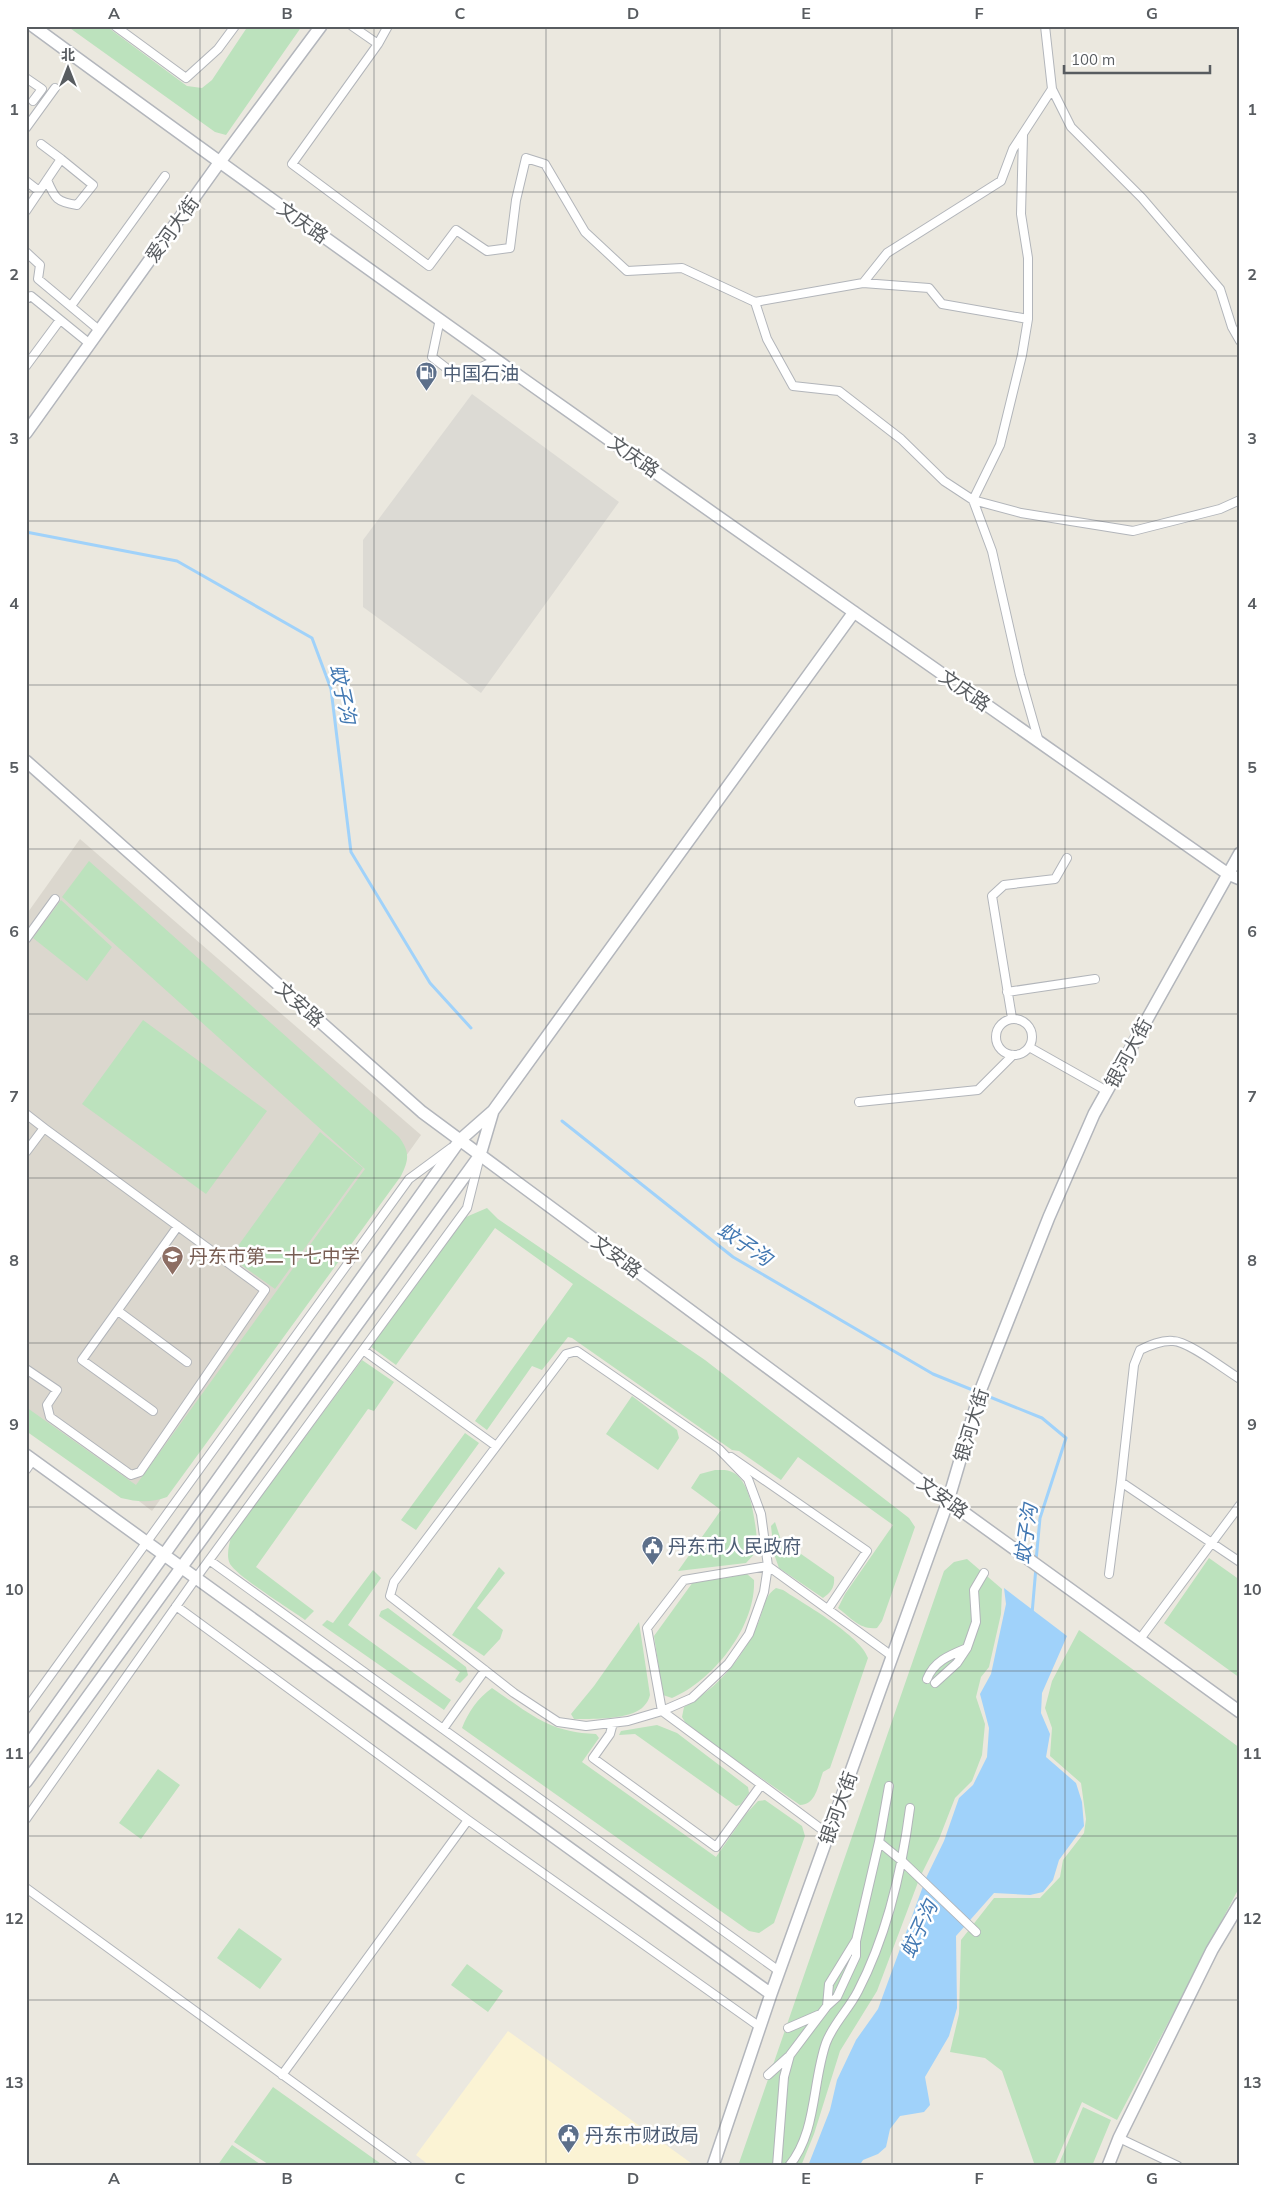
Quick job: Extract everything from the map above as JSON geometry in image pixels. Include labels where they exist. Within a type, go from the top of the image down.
[{"type":"main road","name":"文庆路","points":[[33,26],[219,163],[497,360],[1228,874],[1240,879]]},
{"type":"main road","name":"爱河大街","points":[[26,433],[219,163],[321,26]]},
{"type":"main road","points":[[26,1748],[460,1140],[492,1111],[854,612]]},
{"type":"main road","name":"文安路","points":[[26,761],[422,1112],[948,1501],[1240,1712]]},
{"type":"main road","name":"银河大街","points":[[713,2166],[779,1971],[948,1501],[980,1393],[1049,1217],[1094,1114],[1240,853]]},
{"type":"main road","points":[[26,1782],[480,1155],[492,1111]]},
{"type":"main road","points":[[30,1457],[771,1994]]},
{"type":"main road","points":[[1108,2166],[1119,2138],[1212,1950],[1240,1903]]},
{"type":"street","points":[[115,26],[186,78],[218,49],[234,27]]},
{"type":"street","points":[[352,26],[378,44]]},
{"type":"street","points":[[388,26],[378,44],[292,164],[429,266],[456,230],[487,251],[510,248],[516,200],[526,158],[545,164],[585,232],[627,271],[682,268],[755,302],[863,283],[929,288],[942,304],[1028,319]]},
{"type":"street","points":[[1045,26],[1052,89],[1071,127],[1142,198],[1220,289],[1232,327],[1240,341]]},
{"type":"street","points":[[26,78],[42,89],[33,101]]},
{"type":"street","points":[[26,128],[55,88]]},
{"type":"street","points":[[863,283],[887,253],[1002,181],[1013,149],[1052,89]]},
{"type":"street","points":[[1023,134],[1021,214],[1028,258],[1028,319],[1022,355],[1000,445],[973,500],[992,551],[1020,675],[1040,742]]},
{"type":"street","points":[[41,144],[93,185],[77,205],[61,203],[53,194],[47,180]]},
{"type":"street","points":[[26,211],[61,159]]},
{"type":"street","points":[[71,306],[165,176]]},
{"type":"street","points":[[26,181],[39,191]]},
{"type":"street","points":[[26,252],[40,264],[38,279],[99,330]]},
{"type":"street","points":[[26,300],[31,296],[90,344]]},
{"type":"street","points":[[755,302],[767,340],[793,386],[839,391],[901,439],[944,482],[973,500],[1020,512],[1133,532],[1220,509],[1240,500]]},
{"type":"street","points":[[440,319],[432,357],[458,377],[497,360]]},
{"type":"street","points":[[26,366],[60,320]]},
{"type":"street","points":[[1012,1018],[992,896],[1004,884],[1055,879],[1068,858]]},
{"type":"street","points":[[26,940],[55,899]]},
{"type":"street","points":[[1007,992],[1095,979]]},
{"type":"street","points":[[1012,1018],[1023,1021],[1028,1025],[1032,1036],[1029,1047],[1019,1054],[1013,1055],[1002,1051],[995,1035],[1001,1024],[1012,1018]]},
{"type":"street","points":[[1029,1047],[1107,1091]]},
{"type":"street","points":[[859,1102],[978,1090],[1013,1055]]},
{"type":"street","points":[[26,1114],[265,1290],[140,1472],[131,1475],[50,1417],[47,1405],[57,1390],[26,1369]]},
{"type":"street","points":[[26,1152],[44,1128]]},
{"type":"street","points":[[26,1709],[409,1180],[460,1140]]},
{"type":"street","points":[[26,1819],[196,1578],[466,1208],[480,1155]]},
{"type":"street","points":[[153,1411],[82,1360],[178,1226]]},
{"type":"street","points":[[118,1311],[187,1362]]},
{"type":"street","points":[[1109,1574],[1134,1365],[1140,1350],[1154,1343],[1174,1341],[1193,1349],[1240,1379]]},
{"type":"street","points":[[363,1350],[496,1446]]},
{"type":"street","points":[[719,1448],[748,1479],[761,1514],[768,1566],[764,1592],[749,1634],[728,1664],[692,1698],[662,1711],[628,1721],[586,1726],[558,1722],[514,1693],[390,1596],[394,1582],[566,1354],[577,1351],[719,1448],[867,1551],[828,1609]]},
{"type":"street","points":[[26,1470],[30,1457]]},
{"type":"street","points":[[1121,1482],[1240,1562]]},
{"type":"street","points":[[1140,1639],[1240,1505]]},
{"type":"street","points":[[209,1560],[779,1971]]},
{"type":"street","points":[[828,1834],[662,1711],[647,1628],[684,1580],[768,1566],[892,1656]]},
{"type":"street","points":[[935,1683],[957,1663],[967,1648],[976,1622],[974,1590],[984,1573]]},
{"type":"street","points":[[176,1606],[468,1820],[760,2027]]},
{"type":"street","points":[[927,1679],[931,1668],[944,1658],[967,1648]]},
{"type":"street","points":[[443,1729],[485,1670]]},
{"type":"street","points":[[612,1723],[610,1734],[592,1758],[716,1847],[761,1785]]},
{"type":"street","points":[[768,2075],[790,2055],[820,2014],[837,1997],[856,1956],[857,1938],[879,1842],[889,1786]]},
{"type":"street","points":[[789,2166],[799,2153],[813,2109],[818,2067],[827,2040],[862,1984],[879,1942],[902,1861],[910,1808]]},
{"type":"street","points":[[282,2074],[468,1820]]},
{"type":"street","points":[[879,1842],[902,1861],[976,1932]]},
{"type":"street","points":[[26,1888],[408,2166]]},
{"type":"street","points":[[827,2006],[828,1984],[857,1938]]},
{"type":"street","points":[[788,2028],[820,2014]]},
{"type":"street","points":[[777,2166],[784,2078],[790,2055]]},
{"type":"street","points":[[1119,2138],[1178,2166]]},
{"type":"shaded area","points":[[472,394],[619,502],[481,693],[363,607],[363,540]]},
{"type":"shaded area","name":"丹东市第二十七中学","points":[[80,839],[421,1135],[152,1511],[26,1415],[26,915]]},
{"type":"shaded area","points":[[508,2031],[691,2163],[691,2166],[430,2166],[416,2155]]},
{"type":"green space","points":[[67,26],[106,26],[187,86],[202,88],[212,80],[248,26],[302,26],[226,135],[215,132]]},
{"type":"green space","points":[[89,861],[399,1137],[407,1152],[406,1165],[401,1176],[167,1497],[149,1501],[121,1498],[26,1431],[26,1407],[136,1485],[365,1169],[62,897]]},
{"type":"green space","points":[[61,900],[112,947],[87,981],[33,938]]},
{"type":"green space","points":[[143,1020],[267,1111],[206,1194],[82,1104]]},
{"type":"green space","points":[[320,1132],[363,1168],[275,1289],[230,1257]]},
{"type":"green space","points":[[487,1208],[498,1219],[705,1360],[909,1518],[915,1527],[882,1621],[877,1628],[861,1625],[838,1608],[845,1594],[893,1525],[798,1457],[781,1480],[739,1451],[732,1450],[572,1338],[568,1337],[542,1370],[532,1366],[487,1430],[475,1421],[573,1284],[495,1228],[396,1365],[370,1346],[466,1217]]},
{"type":"green space","points":[[362,1360],[394,1382],[374,1411],[368,1409],[256,1567],[314,1611],[305,1620],[253,1585],[235,1570],[229,1561],[229,1543],[231,1537]]},
{"type":"green space","points":[[632,1396],[677,1430],[679,1438],[658,1470],[606,1434]]},
{"type":"green space","points":[[465,1433],[479,1443],[416,1530],[401,1520]]},
{"type":"green space","points":[[715,1470],[734,1473],[745,1487],[752,1508],[758,1550],[746,1563],[678,1571],[721,1510],[691,1488],[700,1474]]},
{"type":"green space","points":[[775,1522],[781,1540],[834,1577],[832,1589],[823,1598],[779,1568],[774,1554],[771,1526]]},
{"type":"green space","points":[[1209,1558],[1240,1580],[1240,1678],[1164,1623]]},
{"type":"green space","points":[[967,1559],[1002,1589],[1001,1614],[989,1667],[981,1677],[976,1697],[985,1724],[982,1755],[972,1781],[955,1798],[939,1839],[920,1877],[877,1991],[840,2051],[814,2134],[801,2166],[738,2166],[944,1571],[954,1562]]},
{"type":"green space","points":[[499,1567],[505,1573],[477,1608],[503,1630],[500,1639],[484,1656],[452,1635]]},
{"type":"green space","points":[[373,1570],[381,1578],[348,1625],[451,1700],[444,1710],[322,1625],[327,1620],[333,1623]]},
{"type":"green space","points":[[747,1574],[754,1580],[753,1598],[748,1615],[730,1650],[717,1665],[688,1690],[672,1698],[663,1695],[654,1636],[693,1582]]},
{"type":"green space","points":[[776,1588],[783,1590],[844,1631],[863,1649],[868,1658],[830,1768],[823,1772],[818,1788],[810,1802],[800,1805],[688,1727],[682,1717],[684,1707],[719,1681],[729,1670],[753,1634],[769,1595]]},
{"type":"green space","points":[[388,1608],[466,1667],[468,1675],[460,1683],[455,1680],[460,1672],[379,1616],[381,1611]]},
{"type":"green space","points":[[639,1622],[650,1695],[647,1702],[638,1711],[630,1714],[600,1719],[574,1719],[571,1714],[594,1686]]},
{"type":"green space","points":[[1079,1630],[1240,1748],[1240,1886],[1117,2120],[1082,2102],[1054,2166],[1035,2166],[1002,2071],[985,2058],[950,2052],[959,2014],[961,1940],[994,1898],[1040,1898],[1060,1877],[1063,1860],[1084,1833],[1086,1819],[1081,1783],[1050,1756],[1052,1728],[1045,1708],[1052,1681]]},
{"type":"green space","points":[[492,1688],[552,1726],[580,1733],[596,1734],[599,1738],[582,1762],[716,1857],[746,1814],[758,1801],[765,1800],[802,1826],[805,1836],[774,1923],[759,1933],[749,1931],[462,1728],[474,1706]]},
{"type":"green space","points":[[657,1725],[677,1733],[748,1787],[749,1793],[740,1805],[736,1806],[635,1734],[619,1735],[621,1731]]},
{"type":"green space","points":[[158,1769],[180,1785],[141,1839],[119,1823]]},
{"type":"green space","points":[[239,1928],[282,1959],[260,1989],[217,1958]]},
{"type":"green space","points":[[467,1964],[503,1991],[488,2012],[451,1985]]},
{"type":"green space","points":[[273,2087],[384,2166],[271,2166],[234,2142]]},
{"type":"green space","points":[[1083,2107],[1111,2120],[1092,2166],[1058,2166]]},
{"type":"green space","points":[[232,2145],[263,2166],[217,2166]]},
{"type":"water","points":[[1004,1588],[1067,1636],[1042,1693],[1041,1713],[1050,1734],[1046,1757],[1076,1783],[1082,1802],[1084,1826],[1059,1860],[1053,1880],[1043,1892],[1030,1895],[994,1893],[956,1936],[957,2008],[949,2036],[925,2077],[930,2105],[924,2112],[900,2116],[890,2129],[886,2147],[878,2154],[863,2160],[859,2166],[808,2166],[830,2110],[837,2080],[856,2040],[878,2009],[926,1878],[944,1841],[959,1798],[973,1785],[987,1757],[989,1728],[980,1694],[991,1674],[1006,1604]]},
{"type":"waterway","name":"蚊子沟","points":[[26,532],[177,561],[312,638],[331,689],[351,852],[430,983],[471,1028]]},
{"type":"waterway","name":"蚊子沟","points":[[562,1121],[733,1257],[933,1374],[1042,1418],[1066,1438],[1040,1518],[1036,1561]]},
{"type":"waterway","name":"蚊子沟","points":[[1032,1614],[1036,1567]]},
{"type":"place","name":"中国石油","points":[[427,392]]},
{"type":"place","name":"丹东市第二十七中学","points":[[173,1275]]},
{"type":"place","name":"丹东市人民政府","points":[[652,1565]]},
{"type":"place","name":"丹东市财政局","points":[[569,2154]]}]
